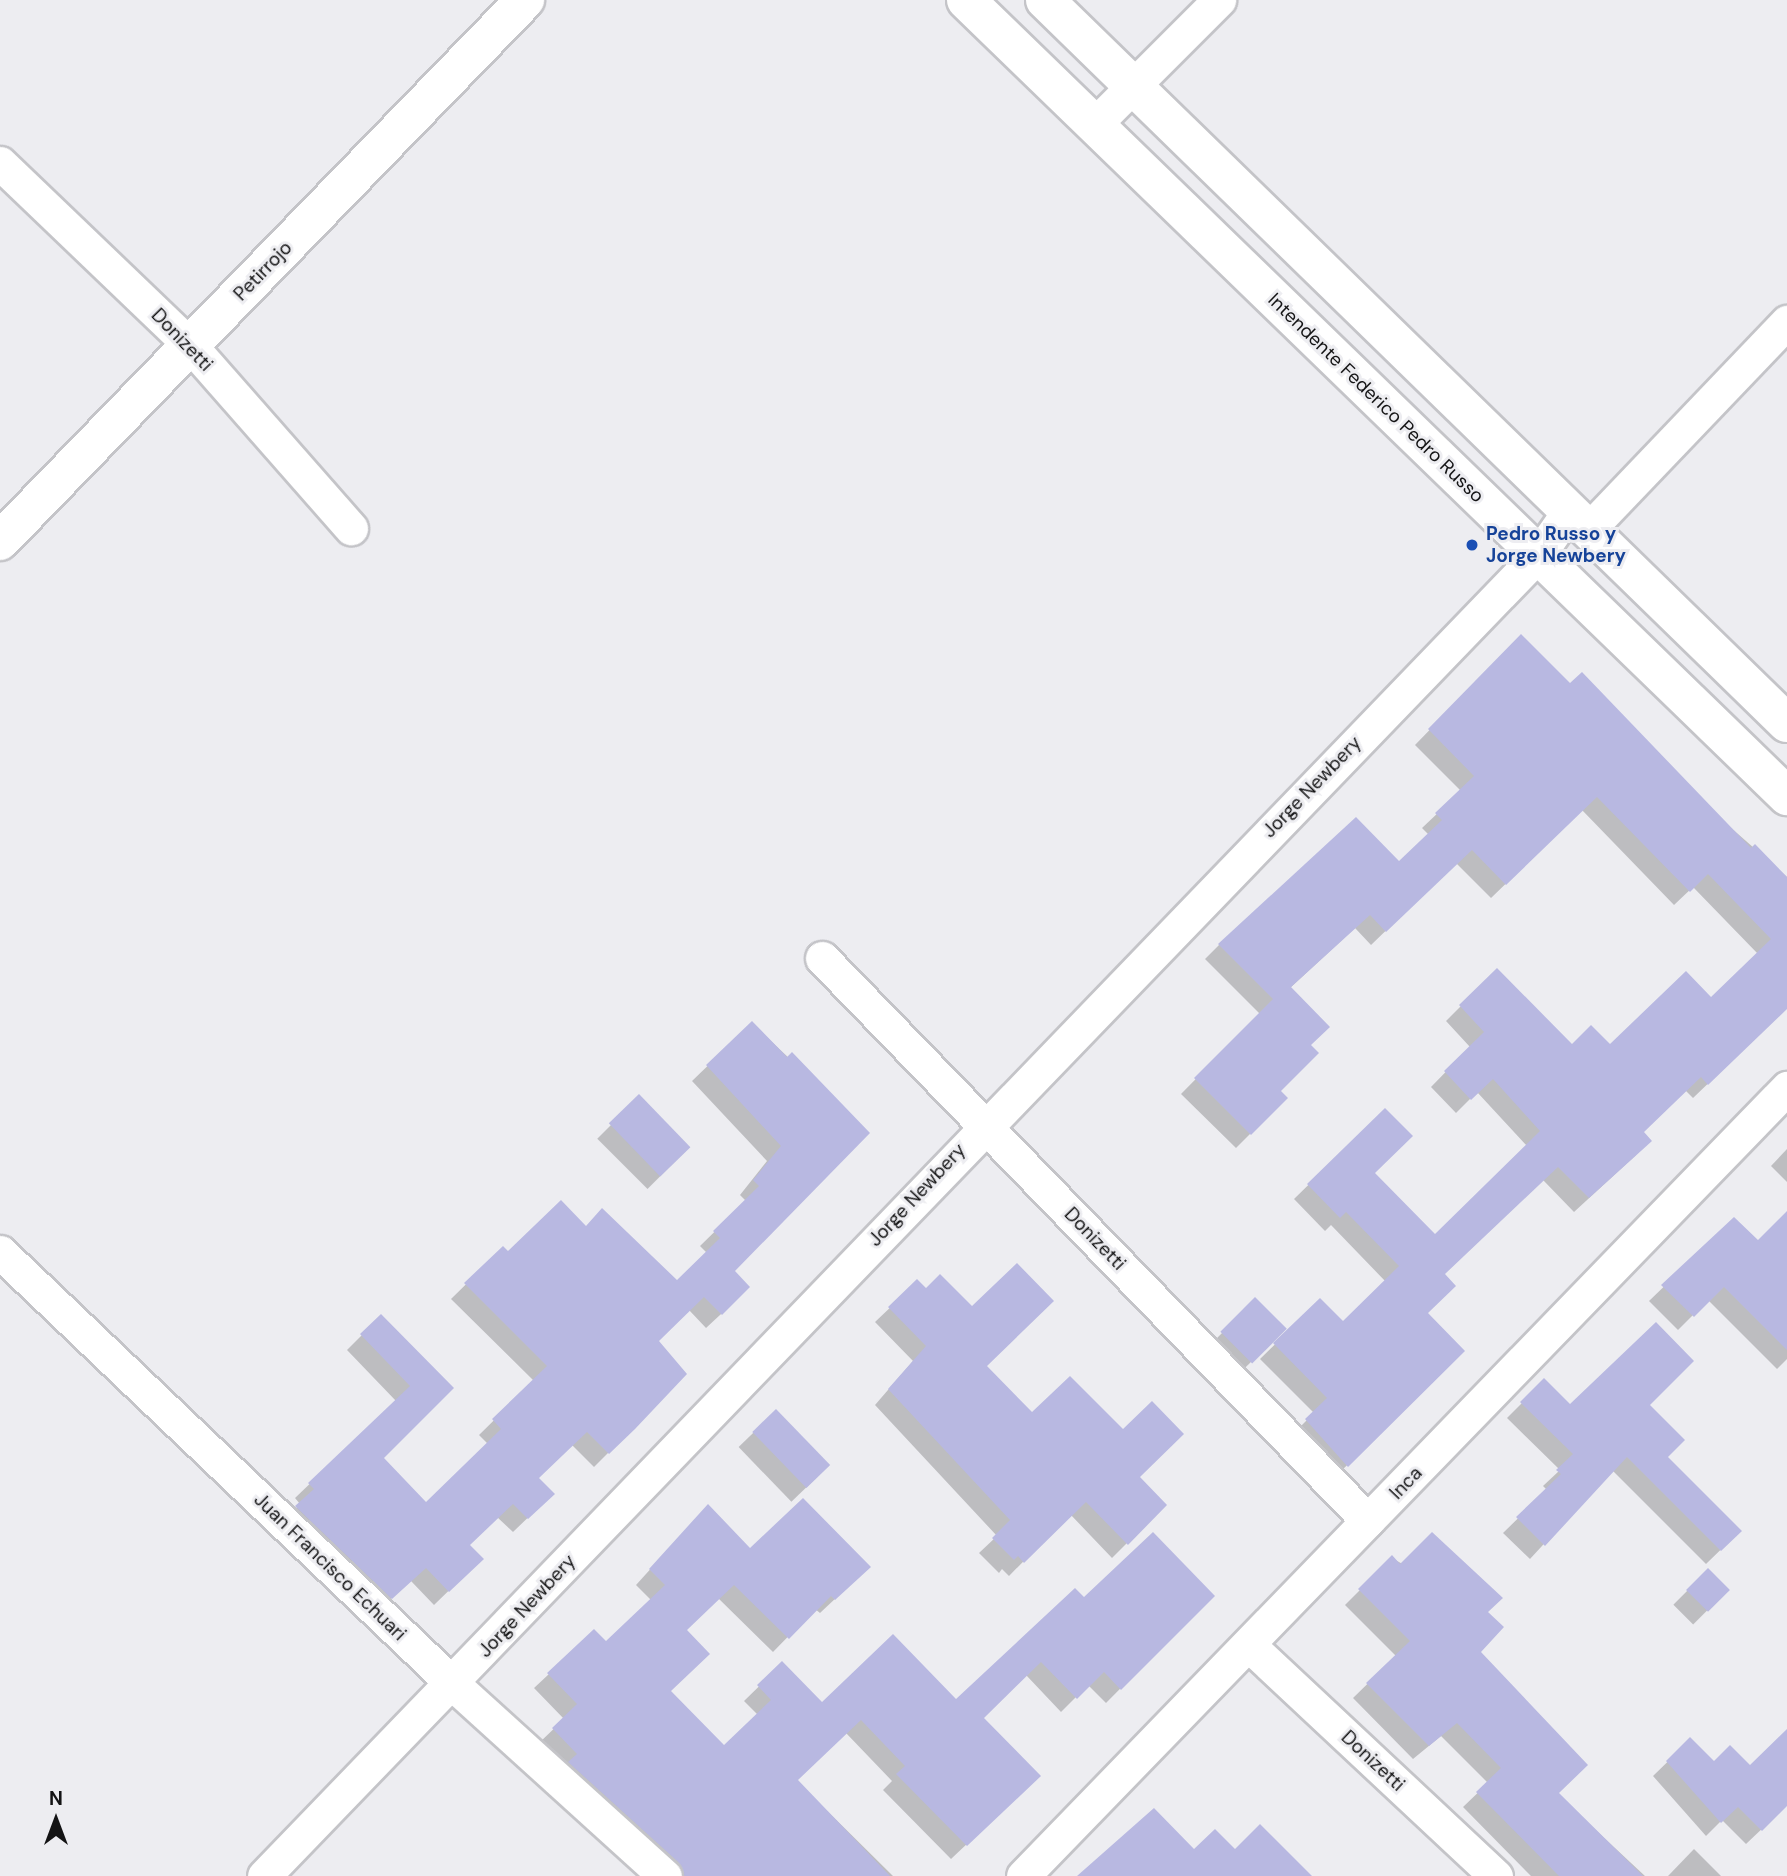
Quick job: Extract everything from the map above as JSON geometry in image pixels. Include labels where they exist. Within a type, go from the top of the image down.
[{"type":"main road","name":"Petirrojo","points":[[0,541],[525,0]]},
{"type":"main road","name":"Intendente Federico Pedro Russo","points":[[965,0],[1787,796]]},
{"type":"main road","points":[[1045,0],[1132,88],[1787,723]]},
{"type":"street","points":[[1094,125],[1219,0]]},
{"type":"street","name":"Donizetti","points":[[0,163],[190,345],[351,528]]},
{"type":"street","name":"Jorge Newbery","points":[[264,1876],[453,1684],[984,1125],[1539,554],[1578,521],[1787,322]]},
{"type":"street","name":"Donizetti","points":[[821,958],[1368,1521]]},
{"type":"street","name":"Inca","points":[[1023,1876],[1250,1646],[1787,1088]]},
{"type":"street","name":"Juan Francisco Echuari","points":[[6,1270],[453,1684],[665,1876]]},
{"type":"street","name":"Donizetti","points":[[1250,1646],[1496,1876]]},
{"type":"building","points":[[1521,634],[1570,683],[1582,672],[1751,848],[1755,844],[1787,877],[1787,1009],[1708,1085],[1701,1077],[1644,1132],[1652,1141],[1589,1198],[1558,1167],[1445,1274],[1456,1286],[1428,1313],[1465,1351],[1348,1467],[1305,1419],[1327,1398],[1273,1343],[1320,1298],[1343,1321],[1399,1266],[1346,1212],[1340,1218],[1307,1184],[1385,1108],[1413,1136],[1375,1173],[1435,1234],[1540,1131],[1493,1079],[1471,1100],[1444,1071],[1484,1032],[1459,1005],[1497,968],[1572,1044],[1591,1025],[1610,1044],[1686,971],[1711,997],[1771,939],[1708,874],[1690,892],[1597,797],[1506,885],[1472,850],[1386,932],[1370,915],[1291,987],[1330,1027],[1311,1045],[1319,1053],[1281,1091],[1288,1098],[1251,1135],[1194,1078],[1273,999],[1218,944],[1356,817],[1399,861],[1442,820],[1435,813],[1474,776],[1428,729]]},
{"type":"building","points":[[752,1021],[787,1057],[792,1052],[870,1133],[735,1271],[750,1287],[722,1315],[704,1297],[659,1341],[687,1374],[635,1429],[609,1454],[587,1432],[539,1478],[555,1494],[528,1519],[513,1504],[470,1545],[484,1559],[449,1592],[426,1568],[392,1599],[295,1506],[314,1489],[308,1483],[410,1386],[360,1334],[381,1314],[454,1388],[384,1458],[426,1502],[501,1429],[492,1419],[547,1366],[464,1283],[503,1246],[508,1251],[561,1200],[586,1226],[602,1208],[677,1280],[720,1238],[713,1231],[759,1186],[753,1180],[781,1146],[706,1065]]},
{"type":"building","points":[[639,1094],[690,1147],[660,1176],[609,1123]]},
{"type":"building","points":[[1787,1211],[1787,1350],[1724,1287],[1694,1317],[1661,1285],[1734,1217],[1758,1240]]},
{"type":"building","points":[[1017,1263],[1054,1301],[987,1366],[1032,1412],[1070,1376],[1123,1429],[1152,1401],[1184,1434],[1140,1477],[1167,1505],[1128,1545],[1086,1502],[1024,1563],[1018,1556],[1014,1560],[992,1538],[1010,1520],[888,1389],[926,1346],[888,1307],[917,1279],[926,1288],[940,1274],[972,1306]]},
{"type":"building","points":[[1255,1297],[1287,1329],[1252,1363],[1220,1332]]},
{"type":"building","points":[[1656,1322],[1694,1361],[1650,1405],[1685,1440],[1668,1457],[1742,1531],[1721,1551],[1627,1457],[1545,1546],[1516,1517],[1561,1474],[1556,1470],[1573,1454],[1520,1402],[1544,1378],[1570,1404]]},
{"type":"building","points":[[776,1409],[830,1465],[806,1488],[752,1432]]},
{"type":"building","points":[[803,1498],[871,1567],[835,1600],[831,1596],[789,1639],[734,1585],[687,1630],[710,1654],[671,1691],[724,1745],[771,1700],[757,1685],[782,1661],[822,1702],[893,1634],[956,1699],[1075,1588],[1084,1597],[1153,1532],[1215,1596],[1121,1690],[1104,1672],[1077,1699],[1041,1662],[984,1718],[1041,1776],[967,1846],[896,1774],[905,1766],[861,1720],[798,1780],[890,1876],[684,1876],[678,1862],[568,1762],[577,1754],[552,1728],[577,1704],[547,1673],[594,1629],[606,1641],[665,1585],[649,1569],[708,1504],[750,1548]]},
{"type":"building","points":[[1432,1532],[1503,1598],[1488,1612],[1504,1627],[1481,1652],[1588,1765],[1559,1793],[1643,1876],[1559,1876],[1476,1792],[1501,1768],[1457,1723],[1429,1746],[1366,1683],[1410,1641],[1358,1589],[1392,1555],[1400,1564]]},
{"type":"building","points":[[1708,1568],[1730,1590],[1708,1612],[1686,1590]]},
{"type":"building","points":[[1787,1729],[1787,1806],[1762,1831],[1738,1807],[1721,1823],[1666,1761],[1690,1737],[1714,1761],[1730,1745],[1750,1765]]},
{"type":"building","points":[[1154,1808],[1194,1849],[1215,1829],[1235,1849],[1260,1824],[1312,1876],[1077,1876]]},
{"type":"place","name":"Pedro Russo y Jorge Newbery","points":[[1472,545]]}]
